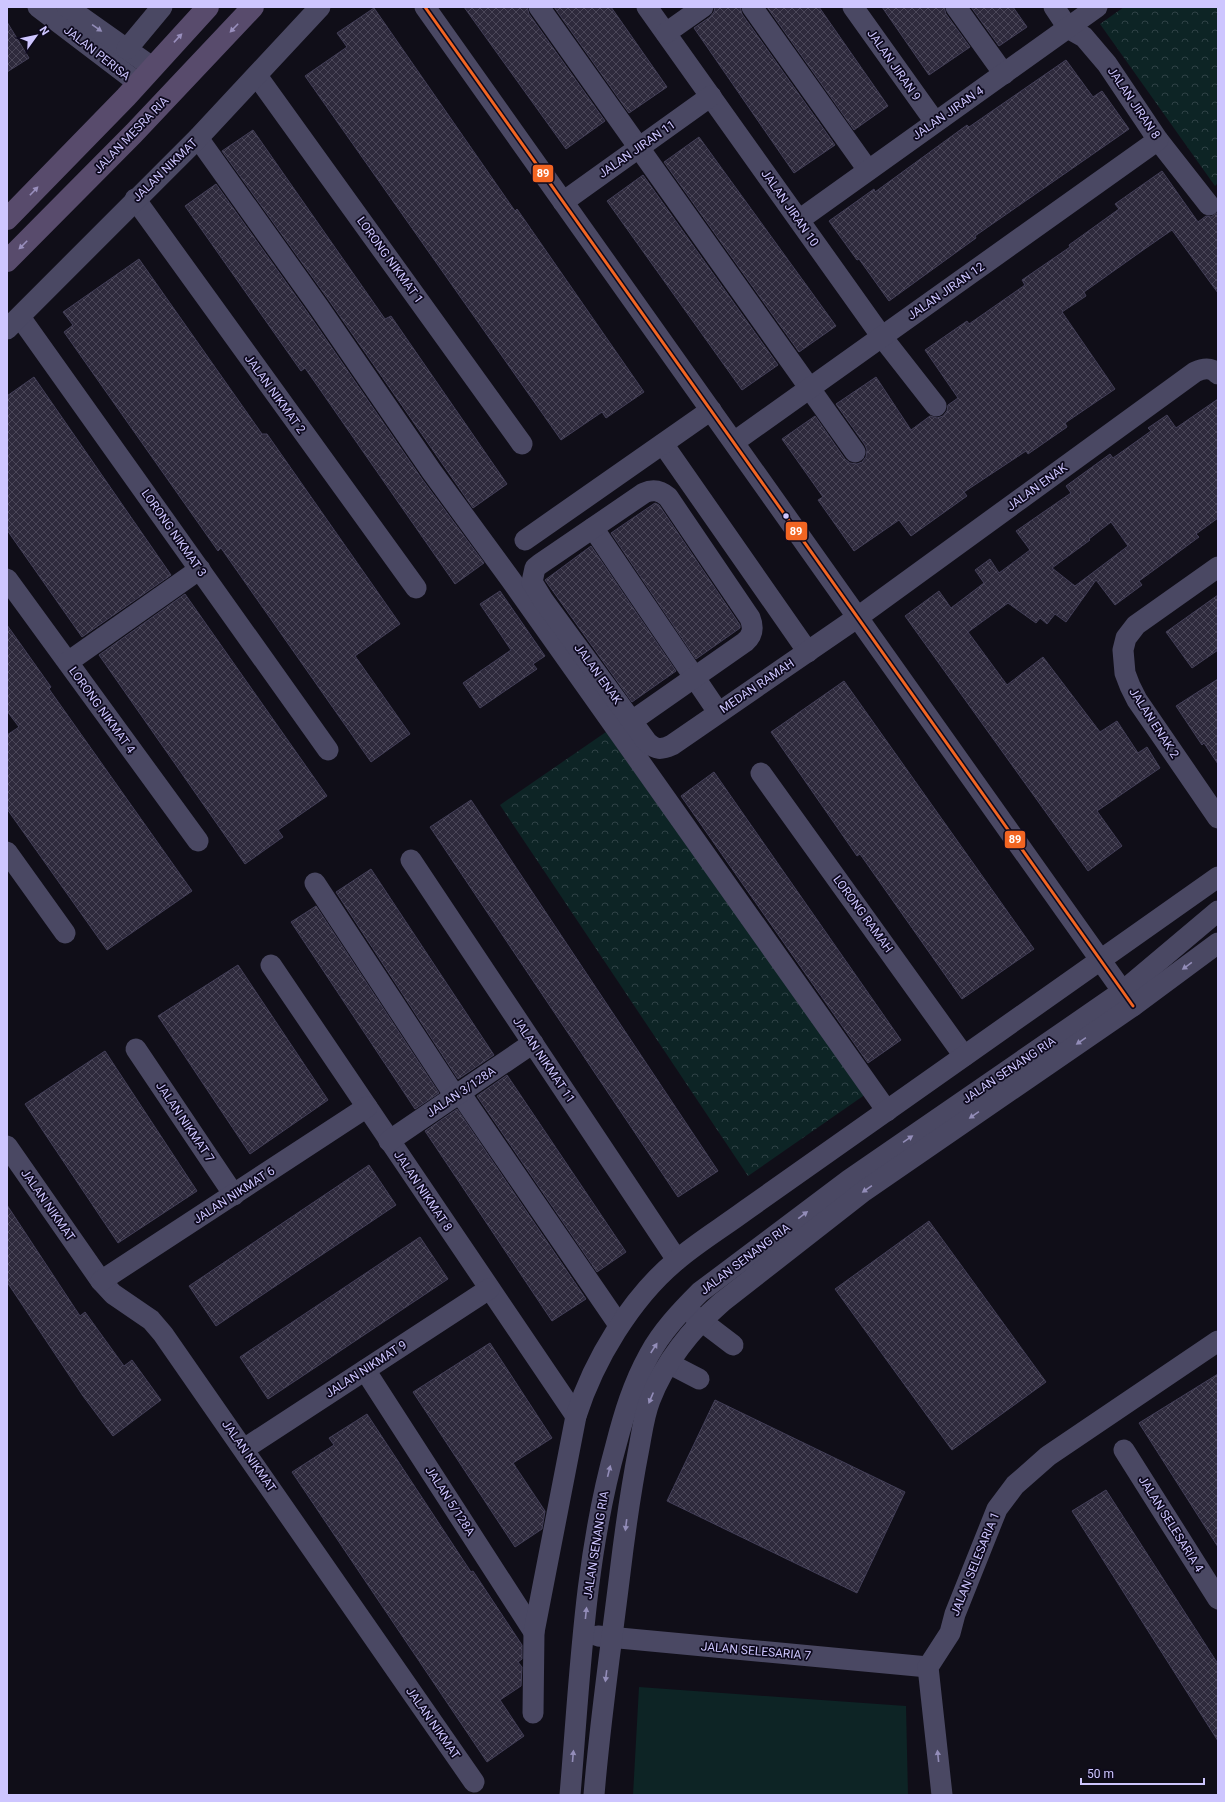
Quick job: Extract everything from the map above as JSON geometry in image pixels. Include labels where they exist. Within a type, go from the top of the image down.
[{"type":"main road","points":[[7,219],[148,78],[208,7]]},
{"type":"main road","name":"JALAN MESRA RIA","points":[[7,261],[134,133],[253,7]]},
{"type":"main road","points":[[148,78],[193,70]]},
{"type":"main road","points":[[134,133],[151,95],[148,78]]},
{"type":"street","name":"JALAN PERISA","points":[[38,7],[148,78]]},
{"type":"street","name":"JALAN PERISA","points":[[67,7],[127,49],[148,78]]},
{"type":"street","name":"JALAN NIKMAT","points":[[13,323],[198,138],[320,7]]},
{"type":"street","points":[[425,7],[1128,998]]},
{"type":"street","points":[[539,7],[856,452]]},
{"type":"street","name":"JALAN JIRAN 10","points":[[647,7],[882,337],[936,406]]},
{"type":"street","points":[[666,33],[703,7]]},
{"type":"street","points":[[752,7],[868,170]]},
{"type":"street","name":"JALAN JIRAN 9","points":[[853,7],[935,122]]},
{"type":"street","points":[[956,7],[1004,74]]},
{"type":"street","name":"JALAN JIRAN 8","points":[[1054,7],[1068,28],[1084,37],[1107,64],[1158,140],[1209,205]]},
{"type":"street","name":"JALAN JIRAN 4","points":[[799,220],[1097,7]]},
{"type":"street","points":[[127,49],[160,8]]},
{"type":"street","name":"LORONG NIKMAT 1","points":[[257,76],[522,444]]},
{"type":"street","name":"JALAN JIRAN 11","points":[[563,202],[711,96]]},
{"type":"street","points":[[198,138],[318,306],[432,472],[511,580],[887,1111]]},
{"type":"street","name":"JALAN JIRAN 12","points":[[734,442],[1158,140]]},
{"type":"street","name":"JALAN NIKMAT 2","points":[[135,200],[416,588]]},
{"type":"street","name":"LORONG NIKMAT 3","points":[[13,323],[200,569],[328,750]]},
{"type":"street","name":"JALAN ENAK","points":[[858,617],[1195,372],[1202,369],[1208,369],[1218,374]]},
{"type":"street","points":[[525,540],[711,410]]},
{"type":"street","points":[[663,444],[808,652]]},
{"type":"street","name":"JALAN ENAK","points":[[653,748],[543,600],[532,582],[532,575],[535,568],[644,493],[650,490],[657,490],[668,498],[753,625],[753,631],[746,642],[695,678]]},
{"type":"street","points":[[593,528],[718,712]]},
{"type":"street","name":"JALAN ENAK 2","points":[[1218,567],[1136,625],[1126,638],[1123,650],[1123,660],[1125,673],[1137,700],[1218,818]]},
{"type":"street","points":[[68,662],[200,569]]},
{"type":"street","name":"LORONG NIKMAT 4","points":[[7,579],[198,841]]},
{"type":"street","name":"MEDAN RAMAH","points":[[653,748],[659,750],[672,745],[858,617]]},
{"type":"street","points":[[632,721],[695,678]]},
{"type":"street","name":"LORONG RAMAH","points":[[761,773],[964,1056]]},
{"type":"street","points":[[7,852],[66,933]]},
{"type":"street","name":"JALAN NIKMAT 11","points":[[411,860],[677,1260]]},
{"type":"street","points":[[533,1713],[534,1632],[576,1416],[583,1392],[619,1326],[648,1288],[677,1260],[1218,877]]},
{"type":"street","points":[[315,883],[458,1094],[619,1326]]},
{"type":"street","name":"JALAN SENANG RIA","points":[[594,1795],[611,1637],[629,1501],[642,1430],[649,1401],[660,1380],[701,1320],[864,1191],[1128,998],[1218,912]]},
{"type":"street","name":"JALAN SENANG RIA","points":[[570,1795],[590,1574],[600,1508],[628,1400],[650,1354],[662,1334],[700,1292],[849,1180],[1128,998],[1218,943]]},
{"type":"street","name":"JALAN NIKMAT 8","points":[[271,965],[576,1416]]},
{"type":"street","name":"JALAN 3/128A","points":[[390,1141],[532,1043]]},
{"type":"street","name":"JALAN NIKMAT 7","points":[[136,1049],[234,1195]]},
{"type":"street","name":"JALAN NIKMAT 6","points":[[101,1281],[367,1107]]},
{"type":"street","name":"JALAN NIKMAT","points":[[7,1146],[101,1281],[118,1298],[150,1320],[163,1334],[244,1448],[474,1782]]},
{"type":"street","name":"JALAN NIKMAT 9","points":[[244,1448],[489,1289]]},
{"type":"street","points":[[684,1308],[733,1345]]},
{"type":"street","name":"JALAN SELESARIA 1","points":[[928,1667],[950,1633],[955,1614],[997,1509],[1015,1485],[1048,1456],[1218,1342]]},
{"type":"street","points":[[670,1364],[699,1379]]},
{"type":"street","name":"JALAN 5/128A","points":[[365,1370],[534,1632]]},
{"type":"street","name":"JALAN SELESARIA 4","points":[[1124,1450],[1218,1599]]},
{"type":"street","name":"JALAN SELESARIA 7","points":[[584,1635],[928,1667]]},
{"type":"street","points":[[928,1667],[942,1795]]},
{"type":"green space","points":[[1124,7],[1218,7],[1218,183],[1215,186],[1100,24]]},
{"type":"green space","points":[[606,732],[866,1094],[748,1176],[500,805]]},
{"type":"green space","points":[[639,1687],[906,1706],[908,1795],[633,1795]]},
{"type":"building","points":[[464,7],[527,7],[529,14],[605,121],[566,149]]},
{"type":"building","points":[[554,7],[611,7],[667,87],[629,113]]},
{"type":"building","points":[[715,7],[740,7],[742,14],[835,145],[794,173],[694,28],[710,17],[714,12]]},
{"type":"building","points":[[767,7],[819,7],[888,106],[854,130]]},
{"type":"building","points":[[882,7],[944,7],[946,14],[970,47],[929,75]]},
{"type":"building","points":[[971,7],[1013,7],[1027,27],[999,46]]},
{"type":"building","points":[[374,8],[515,211],[517,209],[644,392],[606,418],[602,412],[561,440],[305,76],[347,47],[337,33]]},
{"type":"building","points":[[7,22],[29,58],[7,72]]},
{"type":"building","points":[[1066,60],[1093,97],[1102,91],[1129,129],[975,236],[976,238],[889,301],[829,221],[874,189],[875,192],[967,125],[969,127]]},
{"type":"building","points":[[253,130],[385,319],[391,316],[507,484],[473,508],[328,299],[222,151]]},
{"type":"building","points":[[699,137],[836,326],[799,352],[664,162]]},
{"type":"building","points":[[1162,171],[1198,222],[1206,216],[1211,217],[1218,212],[1218,293],[1172,230],[1146,248],[1084,292],[1086,296],[1062,312],[1115,389],[1065,423],[1067,427],[1028,454],[1026,451],[964,492],[967,496],[911,536],[899,520],[854,551],[818,500],[823,497],[782,439],[815,416],[845,459],[850,463],[857,464],[862,462],[866,457],[867,450],[865,445],[836,404],[876,377],[911,430],[930,416],[937,418],[943,416],[947,411],[948,405],[958,398],[925,350],[967,321],[969,324],[1025,285],[1022,280],[1070,247],[1069,245],[1119,209],[1115,204]]},
{"type":"building","points":[[643,175],[778,365],[742,390],[607,201]]},
{"type":"building","points":[[216,184],[308,313],[422,479],[484,563],[455,584],[305,368],[301,371],[185,206]]},
{"type":"building","points":[[139,259],[262,434],[267,434],[400,624],[355,656],[410,734],[371,762],[221,548],[218,551],[64,332],[73,325],[63,312]]},
{"type":"building","points":[[34,377],[171,575],[82,637],[7,530],[7,396]]},
{"type":"building","points":[[1218,399],[1218,518],[1196,534],[1199,537],[1139,581],[1142,585],[1115,605],[1096,580],[1066,622],[1055,614],[1047,624],[1040,618],[1036,623],[1008,603],[968,632],[1007,685],[1043,657],[1100,732],[1117,721],[1138,753],[1147,747],[1160,768],[1097,811],[1122,846],[1088,871],[905,616],[939,591],[951,608],[984,583],[975,570],[990,559],[999,573],[1030,550],[1016,531],[1071,493],[1066,486],[1110,454],[1113,458],[1151,431],[1148,428],[1167,415],[1176,428]],"holes":[[[1111,522],[1128,546],[1075,586],[1052,568],[1090,540],[1089,539]]]},
{"type":"building","points":[[655,503],[659,505],[740,625],[740,628],[696,659],[611,533]]},
{"type":"building","points":[[591,546],[676,671],[632,702],[545,580]]},
{"type":"building","points":[[500,591],[545,656],[533,664],[537,669],[480,708],[463,683],[511,650],[480,604]]},
{"type":"building","points":[[185,594],[327,796],[278,830],[283,837],[245,864],[99,655]]},
{"type":"building","points":[[1218,595],[1218,650],[1192,668],[1166,632]]},
{"type":"building","points":[[7,625],[51,687],[49,689],[192,891],[107,950],[7,809],[7,735],[19,727],[7,711]]},
{"type":"building","points":[[1218,679],[1218,764],[1204,743],[1202,745],[1176,706]]},
{"type":"building","points":[[844,681],[1034,949],[962,999],[860,854],[857,856],[771,732]]},
{"type":"building","points":[[714,772],[901,1040],[868,1063],[681,796]]},
{"type":"building","points":[[471,800],[718,1171],[678,1197],[430,827]]},
{"type":"building","points":[[371,869],[494,1055],[458,1079],[336,892]]},
{"type":"building","points":[[316,906],[439,1093],[415,1109],[291,922]]},
{"type":"building","points":[[238,965],[328,1100],[250,1154],[158,1016]]},
{"type":"building","points":[[105,1051],[197,1191],[118,1243],[25,1104]]},
{"type":"building","points":[[507,1075],[626,1252],[597,1272],[477,1096]]},
{"type":"building","points":[[457,1109],[586,1299],[552,1321],[425,1131]]},
{"type":"building","points":[[369,1165],[396,1205],[216,1326],[189,1286]]},
{"type":"building","points":[[7,1205],[80,1316],[85,1312],[124,1366],[132,1360],[161,1400],[113,1436],[83,1396],[7,1282]]},
{"type":"building","points":[[929,1221],[1046,1382],[952,1450],[835,1289]]},
{"type":"building","points":[[420,1237],[448,1279],[268,1399],[240,1357]]},
{"type":"building","points":[[490,1343],[552,1438],[513,1463],[545,1511],[542,1529],[515,1547],[413,1392]]},
{"type":"building","points":[[1218,1374],[1218,1547],[1139,1423]]},
{"type":"building","points":[[715,1400],[905,1492],[857,1593],[667,1501]]},
{"type":"building","points":[[367,1414],[471,1572],[473,1571],[522,1645],[522,1659],[518,1662],[522,1667],[521,1686],[500,1700],[524,1736],[487,1762],[292,1472],[334,1445],[329,1438]]},
{"type":"building","points":[[1106,1490],[1218,1664],[1218,1741],[1072,1511]]},
{"type":"transit line","name":"89","points":[[425,7],[1133,1006]]}]
